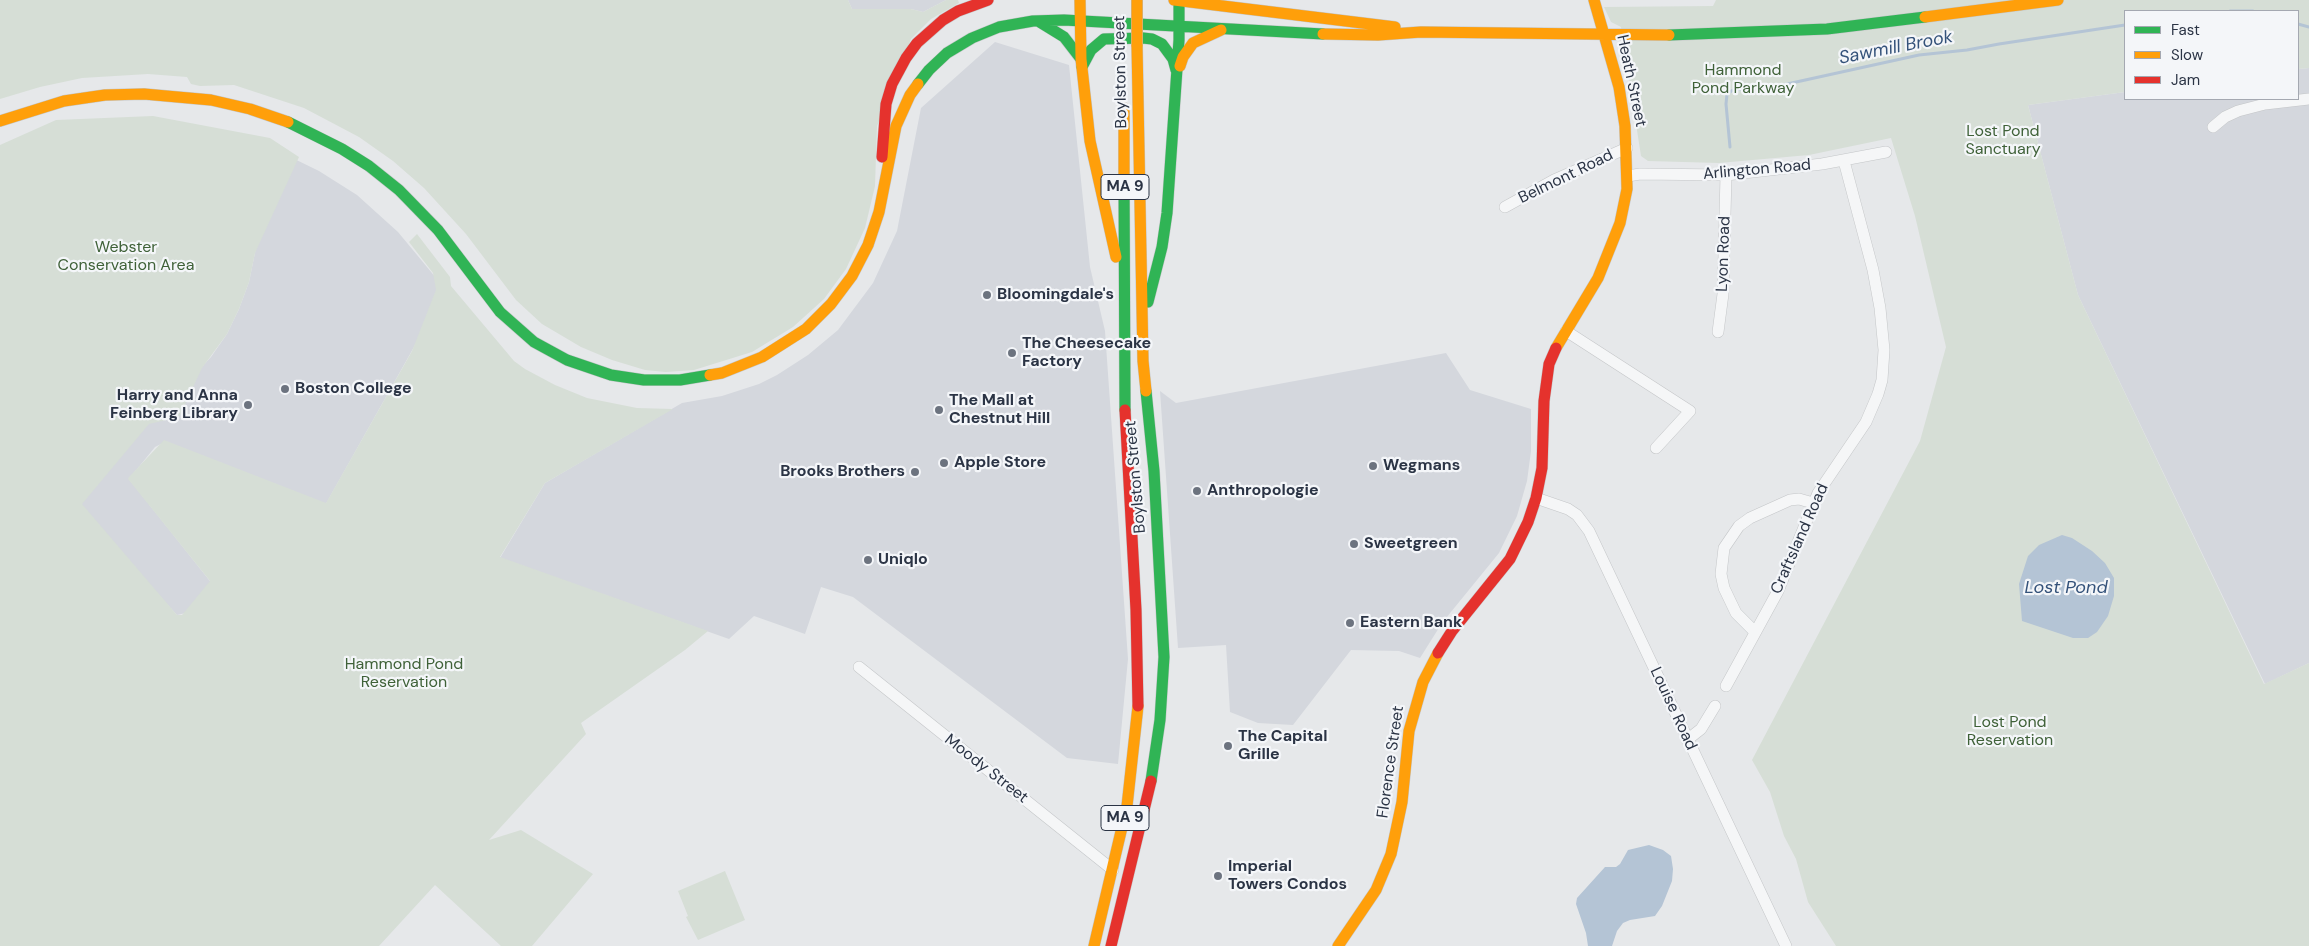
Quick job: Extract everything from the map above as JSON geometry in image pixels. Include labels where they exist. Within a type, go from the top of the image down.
[{"type":"main road","points":[[883,194],[883,126],[889,94],[900,67],[917,43],[936,26],[958,11],[988,0]]},
{"type":"main road","points":[[1080,0],[1079,21],[1082,63],[1092,155],[1114,241],[1125,331]]},
{"type":"main road","name":"Boylston Street","points":[[1111,946],[1149,794],[1157,750],[1162,689],[1161,596],[1154,471],[1144,379],[1142,328],[1136,0]]},
{"type":"main road","points":[[1174,0],[1367,22],[1421,32]]},
{"type":"main road","points":[[1142,328],[1166,224],[1179,27],[1179,0]]},
{"type":"main road","name":"Heath Street","points":[[1564,333],[1594,285],[1614,241],[1625,204],[1628,176],[1623,106],[1606,37],[1594,0]]},
{"type":"main road","points":[[0,121],[64,101],[105,95],[184,96],[221,102],[264,113],[320,137],[364,162],[408,198],[443,236],[494,305],[526,337],[578,365],[618,377],[644,380],[690,379],[729,371],[770,353],[806,329],[837,298],[861,261],[874,229],[883,194],[892,143],[910,95],[929,70],[947,53],[979,35],[1008,25],[1038,21],[1079,21],[1221,30],[1361,35],[1421,32],[1606,37],[1827,29],[2058,0]]},
{"type":"main road","name":"Boylston Street","points":[[1124,9],[1124,48]]},
{"type":"main road","points":[[1038,21],[1064,37],[1082,63]]},
{"type":"main road","points":[[1176,77],[1183,57],[1193,43],[1221,30]]},
{"type":"main road","points":[[1082,63],[1091,50],[1104,39],[1146,38],[1158,41],[1170,53],[1175,66],[1176,77]]},
{"type":"main road","name":"Boylston Street","points":[[1094,946],[1113,870],[1130,788],[1138,701],[1138,635],[1126,409],[1124,98]]},
{"type":"main road","name":"Florence Street","points":[[1338,946],[1376,890],[1391,854],[1402,802],[1408,731],[1422,682],[1452,631],[1510,560],[1524,533],[1536,498],[1542,468],[1544,401],[1547,374],[1552,356],[1564,333]]},
{"type":"street","points":[[2213,126],[2225,117],[2238,111],[2265,104],[2309,99]]},
{"type":"street","name":"Belmont Road","points":[[1505,208],[1554,180],[1627,148]]},
{"type":"street","name":"Arlington Road","points":[[1628,176],[1640,174],[1726,175],[1844,161],[1886,152]]},
{"type":"street","name":"Craftsland Road","points":[[1726,686],[1785,576],[1813,503],[1823,484],[1866,422],[1878,394],[1884,366],[1877,290],[1844,161]]},
{"type":"street","name":"Lyon Road","points":[[1718,332],[1723,294],[1726,175]]},
{"type":"street","points":[[1564,333],[1690,410],[1656,448]]},
{"type":"street","name":"Louise Road","points":[[1536,498],[1568,509],[1577,515],[1589,531],[1786,946]]},
{"type":"street","points":[[1756,632],[1736,613],[1724,588],[1721,574],[1724,548],[1738,526],[1750,518],[1790,500],[1799,499],[1813,503]]},
{"type":"street","name":"Moody Street","points":[[859,667],[1113,870]]},
{"type":"street","points":[[1687,740],[1700,729],[1715,706]]},
{"type":"shaded area","points":[[848,0],[946,0],[923,12],[911,9],[852,9]]},
{"type":"shaded area","points":[[995,42],[1069,65],[1090,267],[1105,331],[1128,659],[1118,764],[1067,758],[853,597],[821,587],[805,634],[754,616],[729,639],[500,558],[545,483],[682,403],[722,396],[759,384],[777,375],[808,355],[838,330],[873,283],[897,231],[921,108]]},
{"type":"shaded area","points":[[2309,68],[2309,663],[2265,684],[2078,295],[2028,105],[2124,92],[2124,100],[2299,100],[2299,69]]},
{"type":"shaded area","name":"Boston College","points":[[276,150],[319,171],[357,195],[398,232],[446,290],[323,509],[161,444],[155,447],[129,479],[217,590],[186,613],[177,615],[60,489],[192,377],[211,357],[227,334],[249,282]]},
{"type":"shaded area","points":[[1446,353],[1470,390],[1531,409],[1531,451],[1527,481],[1517,516],[1499,553],[1442,623],[1420,658],[1399,651],[1351,650],[1293,725],[1258,723],[1230,712],[1226,645],[1178,648],[1160,391],[1176,403]]},
{"type":"green space","points":[[0,0],[848,0],[852,9],[911,9],[923,12],[946,0],[958,0],[959,3],[931,19],[911,39],[877,126],[875,186],[865,228],[846,269],[824,299],[793,327],[752,352],[694,370],[666,372],[645,370],[612,360],[581,347],[542,324],[516,300],[466,234],[424,188],[393,161],[359,137],[304,108],[234,85],[200,86],[191,84],[187,77],[148,74],[82,78],[40,87],[0,99]]},
{"type":"green space","name":"Lost Pond Reservation","points":[[1716,0],[2309,0],[2309,68],[2299,69],[2299,10],[2124,10],[2124,92],[2028,105],[2078,295],[2264,684],[2309,663],[2309,946],[1836,946],[1808,902],[1796,859],[1784,836],[1770,792],[1752,760],[1920,441],[1946,347],[1915,216],[1891,138],[1809,155],[1719,163],[1648,161],[1641,156],[1621,27],[1611,22],[1604,7],[1713,6]]},
{"type":"green space","points":[[153,116],[270,138],[299,157],[255,253],[249,282],[239,309],[227,334],[202,368],[179,417],[149,424],[82,504],[177,615],[182,615],[210,581],[128,479],[129,477],[164,440],[326,503],[412,351],[436,290],[433,273],[409,242],[417,234],[450,277],[451,286],[514,361],[525,369],[555,385],[587,398],[637,408],[673,409],[545,483],[500,557],[708,631],[685,650],[581,723],[586,734],[489,840],[521,830],[593,874],[532,946],[501,946],[435,885],[379,946],[0,946],[0,145],[56,120]]},
{"type":"green space","points":[[725,871],[745,920],[698,940],[686,917],[688,916],[678,891]]},
{"type":"water","name":"Lost Pond","points":[[2062,535],[2072,538],[2092,551],[2105,563],[2114,578],[2114,596],[2108,616],[2097,632],[2088,638],[2073,638],[2022,621],[2019,584],[2028,556],[2039,545]]},
{"type":"water","points":[[1649,845],[1663,850],[1671,856],[1672,881],[1662,906],[1655,916],[1623,923],[1617,931],[1612,946],[1588,946],[1586,933],[1576,904],[1577,898],[1605,867],[1616,867],[1620,864],[1628,850]]},
{"type":"waterway","name":"Sawmill Brook","points":[[2299,24],[2309,27]]},
{"type":"waterway","name":"Sawmill Brook","points":[[1730,147],[1726,104],[1727,94],[1733,90],[1778,86],[1919,55],[1967,50],[2124,25]]},
{"type":"traffic: fast","points":[[1148,302],[1162,247],[1167,213],[1179,40],[1179,0]]},
{"type":"traffic: fast","points":[[1669,35],[1827,29],[1925,17]]},
{"type":"traffic: fast","points":[[918,84],[929,70],[947,53],[972,38],[999,27],[1033,21],[1064,20],[1323,34]]},
{"type":"traffic: fast","points":[[1038,21],[1064,37],[1081,59]]},
{"type":"traffic: fast","points":[[1082,67],[1091,50],[1104,39],[1143,38],[1152,39],[1162,44],[1173,59],[1176,70]]},
{"type":"traffic: fast","points":[[288,122],[342,149],[369,166],[399,190],[438,230],[500,312],[534,342],[567,360],[611,375],[644,380],[680,380],[710,375]]},
{"type":"traffic: fast","points":[[1124,177],[1125,410]]},
{"type":"traffic: fast","points":[[1146,391],[1154,471],[1164,657],[1160,720],[1151,781]]},
{"type":"traffic: slow","points":[[1080,0],[1081,59],[1090,141],[1116,257]]},
{"type":"traffic: slow","points":[[1137,0],[1137,45]]},
{"type":"traffic: slow","points":[[1174,0],[1395,27]]},
{"type":"traffic: slow","points":[[1556,348],[1598,278],[1620,223],[1627,189],[1625,126],[1619,87],[1594,0]]},
{"type":"traffic: slow","points":[[1925,17],[2058,0]]},
{"type":"traffic: slow","points":[[1180,66],[1183,57],[1193,43],[1221,30]]},
{"type":"traffic: slow","points":[[1323,34],[1378,35],[1421,32],[1669,35]]},
{"type":"traffic: slow","points":[[1137,45],[1143,361],[1146,391]]},
{"type":"traffic: slow","points":[[710,375],[722,373],[762,357],[806,329],[831,304],[852,276],[868,245],[879,212],[896,126],[910,95],[918,84]]},
{"type":"traffic: slow","points":[[0,121],[64,101],[105,95],[144,94],[211,100],[250,109],[288,122]]},
{"type":"traffic: slow","points":[[1124,108],[1124,177]]},
{"type":"traffic: slow","points":[[1338,946],[1376,890],[1391,854],[1402,802],[1409,731],[1423,682],[1438,653]]},
{"type":"traffic: slow","points":[[1094,946],[1127,806],[1138,706]]},
{"type":"traffic: jam","points":[[882,157],[886,104],[892,84],[906,58],[917,43],[943,20],[958,11],[988,0]]},
{"type":"traffic: jam","points":[[1438,653],[1452,631],[1510,559],[1528,522],[1536,498],[1542,468],[1544,401],[1549,364],[1556,348]]},
{"type":"traffic: jam","points":[[1125,410],[1136,610],[1138,706]]},
{"type":"traffic: jam","points":[[1111,946],[1151,781]]},
{"type":"place","name":"Bloomingdale's","points":[[987,295]]},
{"type":"place","name":"The Cheesecake Factory","points":[[1012,353]]},
{"type":"place","name":"Boston College","points":[[285,389]]},
{"type":"place","name":"Harry and Anna Feinberg Library","points":[[248,405]]},
{"type":"place","name":"The Mall at Chestnut Hill","points":[[939,410]]},
{"type":"place","name":"Apple Store","points":[[944,463]]},
{"type":"place","name":"Wegmans","points":[[1373,466]]},
{"type":"place","name":"Brooks Brothers","points":[[915,472]]},
{"type":"place","name":"Anthropologie","points":[[1197,491]]},
{"type":"place","name":"Sweetgreen","points":[[1354,544]]},
{"type":"place","name":"Uniqlo","points":[[868,560]]},
{"type":"place","name":"Eastern Bank","points":[[1350,623]]},
{"type":"place","name":"The Capital Grille","points":[[1228,746]]},
{"type":"place","name":"Imperial Towers Condos","points":[[1218,876]]},
{"type":"park label","name":"Hammond Pond Parkway","points":[[1743,80]]},
{"type":"park label","name":"Lost Pond Sanctuary","points":[[2003,141]]},
{"type":"park label","name":"Webster Conservation Area","points":[[126,257]]},
{"type":"park label","name":"Hammond Pond Reservation","points":[[404,674]]}]
